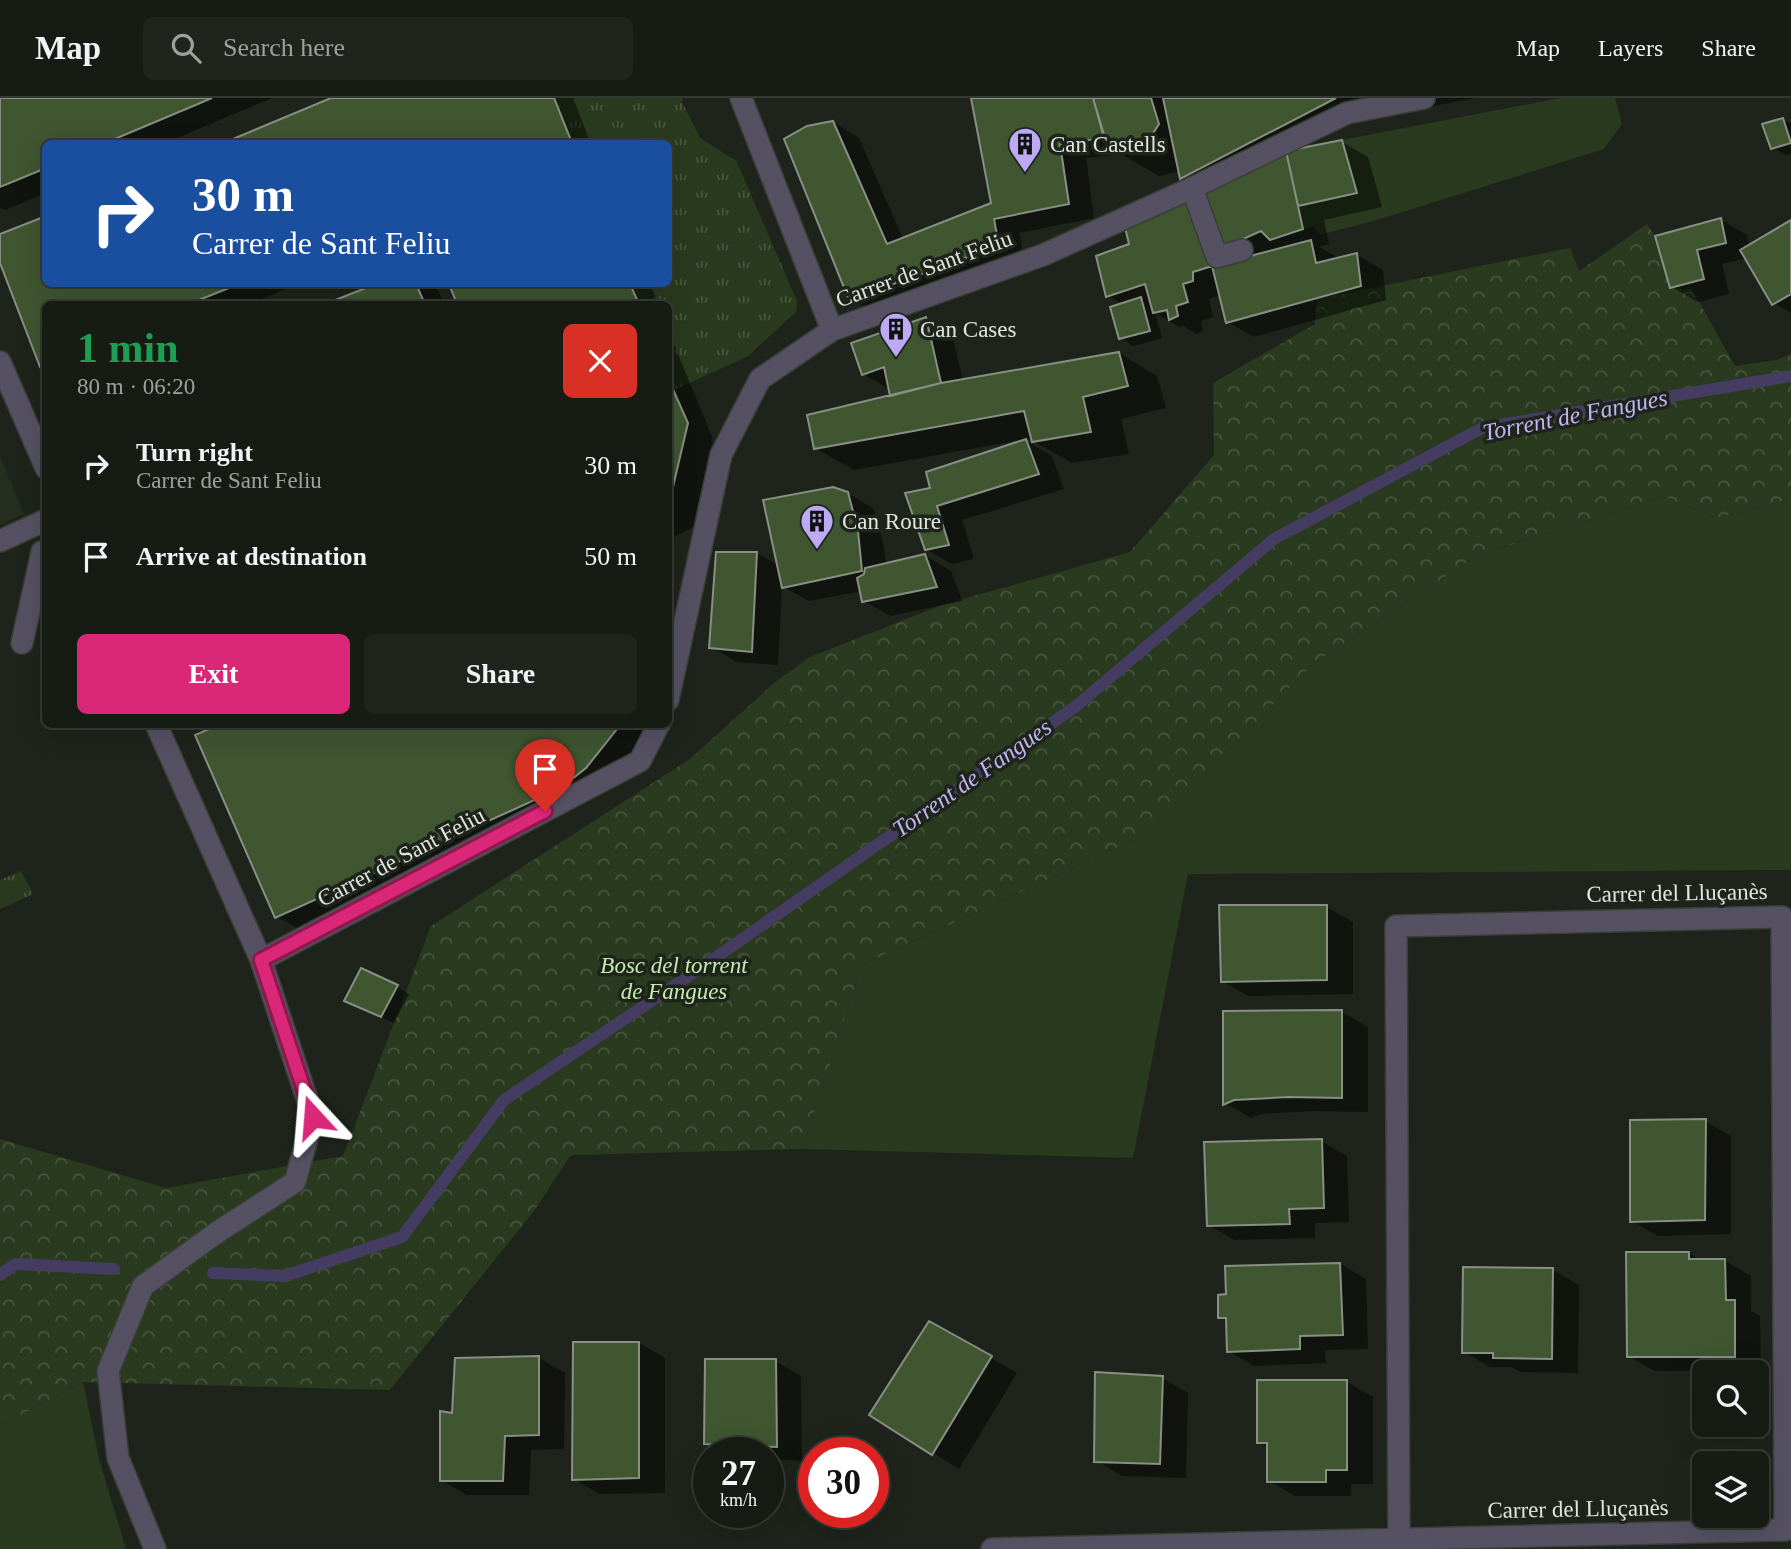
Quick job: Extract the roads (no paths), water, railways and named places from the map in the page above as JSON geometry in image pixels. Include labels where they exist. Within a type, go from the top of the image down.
[{"type":"street","points":[[741,98],[832,330]]},
{"type":"street","name":"Carrer de Sant Feliu","points":[[672,681],[721,455],[760,379],[832,330],[1042,255],[1192,188],[1347,113],[1424,98]]},
{"type":"street","points":[[1192,188],[1217,257],[1242,250]]},
{"type":"street","points":[[0,362],[42,459]]},
{"type":"street","points":[[0,541],[42,522]]},
{"type":"street","points":[[22,643],[42,552]]},
{"type":"street","points":[[155,1549],[118,1458],[108,1371],[143,1286],[219,1231],[295,1182],[313,1117],[261,960],[158,728]]},
{"type":"street","name":"Carrer de Sant Feliu","points":[[261,960],[640,761],[657,728]]},
{"type":"street","name":"Carrer del Lluçanès","points":[[992,1549],[1399,1539],[1785,1539],[1782,917],[1396,926],[1399,1539]]},
{"type":"waterway","name":"Torrent de Fangues","points":[[213,1273],[285,1276],[402,1237],[504,1100],[702,967],[1075,707],[1274,539],[1482,428],[1791,376]]},
{"type":"waterway","name":"Torrent de Fangues","points":[[0,1275],[15,1264],[114,1269]]},
{"type":"place","name":"Can Castells","points":[[1025,174]]},
{"type":"place","name":"Can Cases","points":[[896,359]]},
{"type":"place","name":"Can Roure","points":[[817,551]]},
{"type":"park label","name":"Bosc del torrent de Fangues","points":[[674,978]]}]
